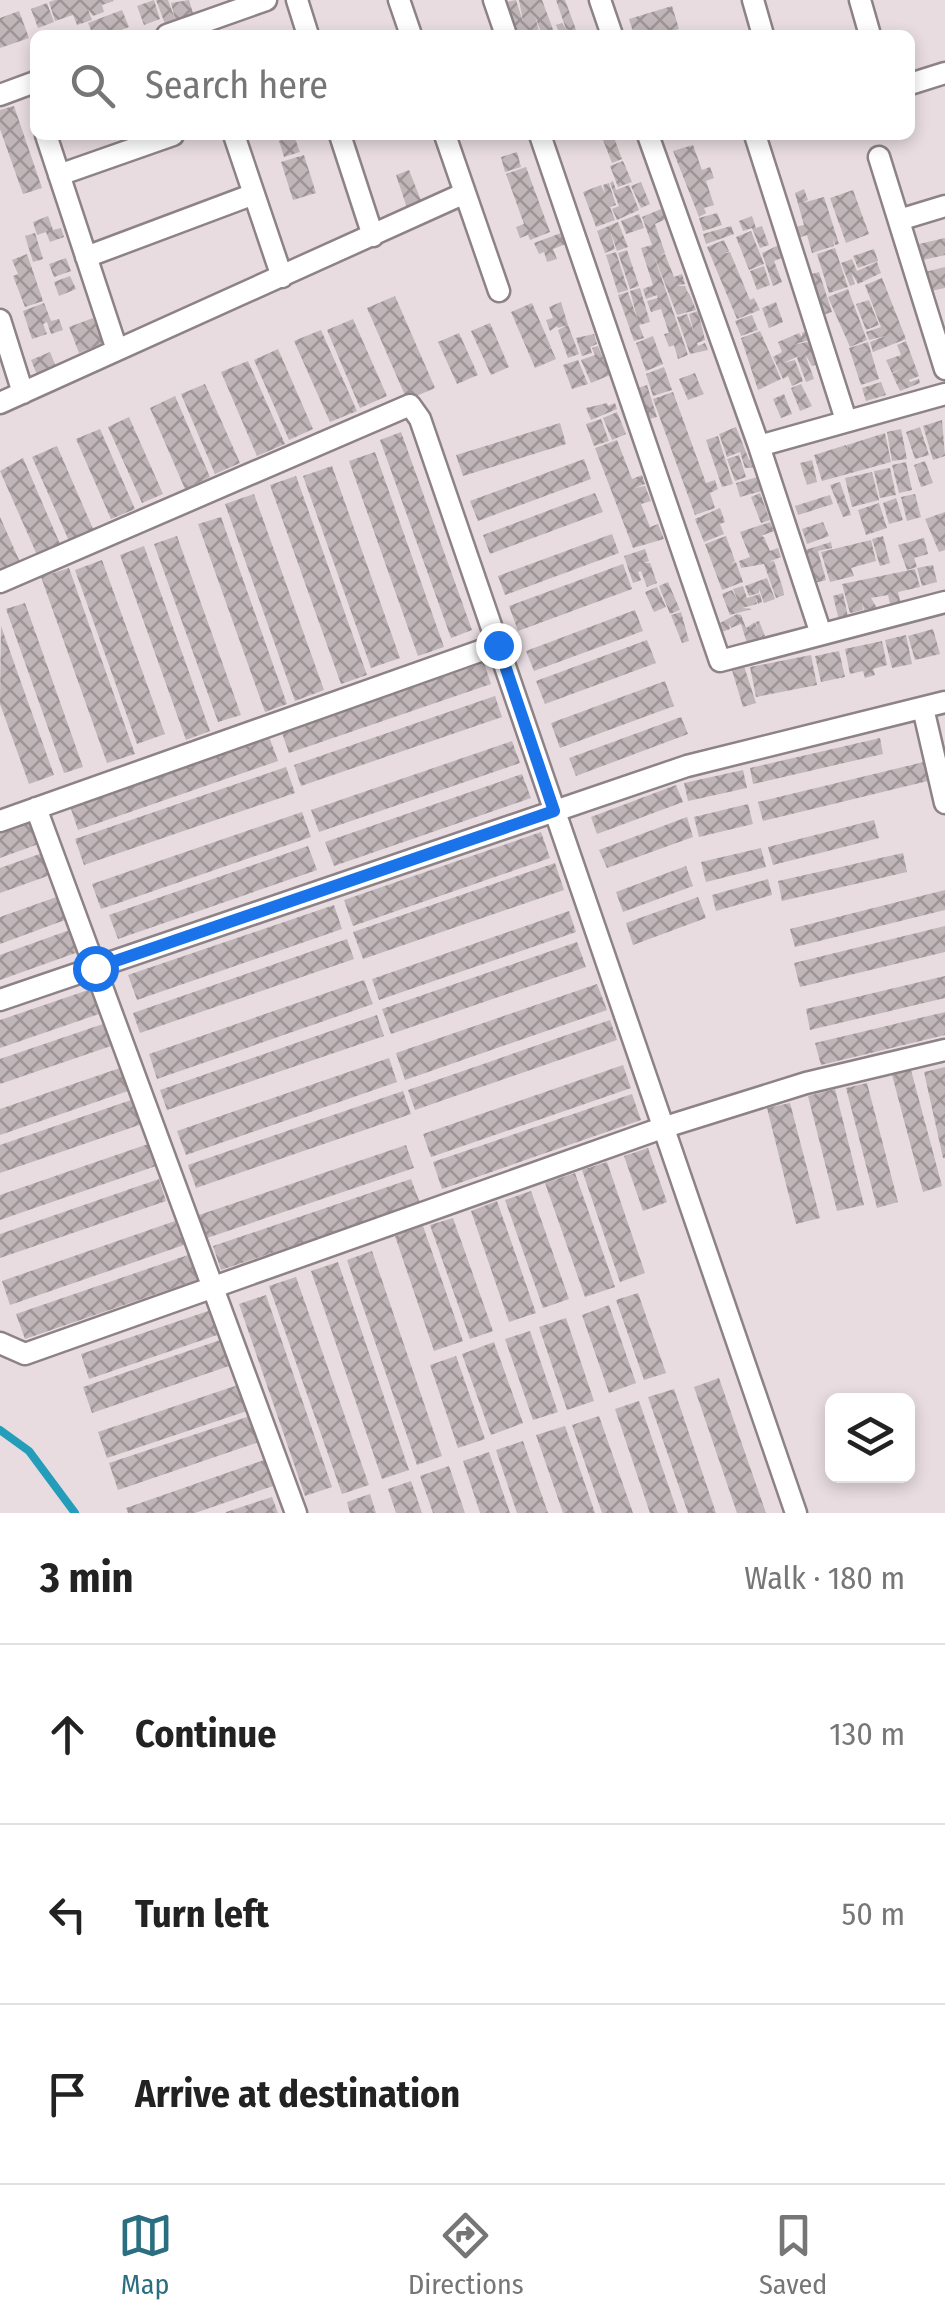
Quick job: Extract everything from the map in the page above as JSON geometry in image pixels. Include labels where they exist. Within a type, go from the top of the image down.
[{"type":"street","points":[[199,30],[266,0]]},
{"type":"street","points":[[297,0],[306,30]]},
{"type":"street","points":[[399,0],[409,30]]},
{"type":"street","points":[[494,0],[504,30]]},
{"type":"street","points":[[600,0],[610,30]]},
{"type":"street","points":[[752,0],[761,30]]},
{"type":"street","points":[[860,0],[869,30]]},
{"type":"street","points":[[915,82],[945,73]]},
{"type":"street","points":[[0,95],[30,90]]},
{"type":"street","points":[[48,140],[117,350]]},
{"type":"street","points":[[59,175],[158,140]]},
{"type":"street","points":[[236,140],[282,277]]},
{"type":"street","points":[[342,140],[373,236]]},
{"type":"street","points":[[447,140],[498,291]]},
{"type":"street","points":[[542,140],[720,661],[945,602]]},
{"type":"street","points":[[650,140],[821,634]]},
{"type":"street","points":[[757,140],[846,420]]},
{"type":"street","points":[[880,157],[945,369]]},
{"type":"street","points":[[0,403],[465,193]]},
{"type":"street","points":[[86,258],[254,194]]},
{"type":"street","points":[[899,220],[945,206]]},
{"type":"street","points":[[0,320],[22,392]]},
{"type":"street","points":[[759,446],[945,394]]},
{"type":"street","points":[[0,582],[410,406],[420,419],[796,1513]]},
{"type":"street","points":[[0,821],[498,645]]},
{"type":"street","points":[[0,1000],[686,766],[945,702]]},
{"type":"street","points":[[922,708],[945,804]]},
{"type":"street","points":[[36,808],[296,1513]]},
{"type":"street","points":[[0,1343],[26,1354],[662,1128],[806,1083],[945,1050]]},
{"type":"building","points":[[154,0],[160,19],[144,25],[137,6]]},
{"type":"building","points":[[156,0],[168,0],[175,19],[171,3],[189,0],[196,23],[167,30]]},
{"type":"building","points":[[516,0],[523,22],[519,0],[542,0],[553,30],[540,30],[535,16],[539,30],[516,30],[506,2]]},
{"type":"building","points":[[556,0],[565,0],[576,30],[558,30],[556,25],[562,23],[566,29]]},
{"type":"building","points":[[114,1],[102,5],[104,12],[93,16],[88,9],[92,20],[77,25],[73,15],[55,21],[49,2]]},
{"type":"building","points":[[47,3],[54,22],[38,28],[31,9]]},
{"type":"building","points":[[672,6],[679,29],[632,30],[629,19]]},
{"type":"building","points":[[122,10],[129,27],[91,30],[88,23]]},
{"type":"building","points":[[19,11],[29,38],[0,48],[0,18]]},
{"type":"building","points":[[14,106],[42,188],[23,194],[0,129],[0,110]]},
{"type":"building","points":[[296,140],[300,152],[284,157],[279,141]]},
{"type":"building","points":[[603,140],[615,140],[622,159],[612,163]]},
{"type":"building","points":[[693,145],[702,170],[710,167],[714,178],[706,181],[714,205],[704,208],[706,213],[699,217],[673,151]]},
{"type":"building","points":[[517,152],[521,167],[505,172],[501,157]]},
{"type":"building","points":[[304,155],[316,193],[293,200],[281,162]]},
{"type":"building","points":[[623,161],[632,182],[618,187],[610,166]]},
{"type":"building","points":[[526,167],[550,232],[530,240],[528,235],[520,238],[516,227],[524,224],[506,174]]},
{"type":"building","points":[[409,170],[422,203],[407,208],[396,175]]},
{"type":"building","points":[[613,181],[616,190],[629,185],[639,210],[617,220],[612,209],[619,206],[610,183]]},
{"type":"building","points":[[641,182],[650,204],[641,208],[631,186]]},
{"type":"building","points":[[609,183],[616,205],[610,207],[615,220],[596,227],[583,192],[601,185],[605,194],[603,185]]},
{"type":"building","points":[[804,189],[808,200],[802,203],[824,197],[839,244],[835,245],[833,238],[834,246],[812,253],[807,235],[798,238],[795,227],[804,225],[795,193]]},
{"type":"building","points":[[853,190],[869,234],[846,243],[830,198]]},
{"type":"building","points":[[661,209],[666,219],[655,224],[665,253],[660,255],[665,254],[674,277],[682,274],[685,284],[677,286],[685,286],[688,293],[681,297],[689,293],[696,310],[677,315],[653,253],[688,355],[678,359],[674,345],[669,347],[664,334],[669,333],[661,309],[651,312],[647,301],[658,298],[657,295],[646,299],[643,289],[653,285],[641,248],[652,245],[642,217]]},
{"type":"building","points":[[717,213],[722,225],[703,231],[699,218]]},
{"type":"building","points":[[639,214],[644,228],[626,234],[621,221]]},
{"type":"building","points":[[48,216],[53,230],[61,228],[64,237],[50,242],[46,232],[37,235],[33,222]]},
{"type":"building","points":[[752,216],[756,228],[762,226],[769,245],[760,248],[752,228],[743,231],[739,221]]},
{"type":"building","points":[[618,222],[628,247],[617,251],[610,230],[615,249],[605,253],[597,231]]},
{"type":"building","points":[[731,226],[734,234],[706,244],[703,234]]},
{"type":"building","points":[[751,231],[764,264],[749,270],[736,237]]},
{"type":"building","points":[[35,233],[43,259],[33,262],[25,236]]},
{"type":"building","points":[[561,233],[566,244],[553,249],[557,259],[547,262],[544,252],[539,254],[534,243]]},
{"type":"building","points":[[945,238],[945,255],[923,260],[919,244]]},
{"type":"building","points":[[724,240],[729,251],[723,254],[730,252],[750,300],[754,298],[760,310],[737,319],[707,247]]},
{"type":"building","points":[[779,245],[784,257],[774,261],[782,282],[773,286],[762,253]]},
{"type":"building","points":[[835,248],[848,287],[829,293],[817,254]]},
{"type":"building","points":[[874,249],[878,261],[858,268],[853,256]]},
{"type":"building","points":[[627,250],[639,286],[630,289],[618,253]]},
{"type":"building","points":[[616,252],[628,290],[618,293],[606,255]]},
{"type":"building","points":[[27,254],[43,301],[25,307],[13,276],[18,274],[12,260]]},
{"type":"building","points":[[66,258],[71,271],[54,277],[49,264]]},
{"type":"building","points":[[852,259],[857,271],[877,262],[881,273],[858,284],[851,272],[855,284],[850,286],[841,263]]},
{"type":"building","points":[[764,266],[770,285],[757,290],[750,271]]},
{"type":"building","points":[[945,267],[945,288],[931,291],[925,272]]},
{"type":"building","points":[[819,272],[832,312],[823,315],[808,275]]},
{"type":"building","points":[[70,276],[76,289],[59,296],[54,282]]},
{"type":"building","points":[[882,278],[906,339],[873,352],[870,342],[885,336],[869,340],[866,332],[881,327],[865,285]]},
{"type":"building","points":[[640,288],[650,322],[639,325],[644,338],[634,341],[618,295],[628,292],[638,321],[630,291]]},
{"type":"building","points":[[848,289],[867,340],[850,347],[828,297]]},
{"type":"building","points":[[395,296],[435,388],[407,400],[367,308]]},
{"type":"building","points":[[869,300],[879,325],[866,330],[856,304]]},
{"type":"building","points":[[561,302],[568,325],[550,331],[546,320],[553,318],[549,307]]},
{"type":"building","points":[[776,302],[783,322],[769,328],[762,308]]},
{"type":"building","points":[[44,303],[51,321],[59,319],[63,330],[51,334],[47,322],[43,324],[47,334],[32,339],[23,311]]},
{"type":"building","points":[[532,303],[551,347],[547,350],[551,348],[556,359],[535,368],[511,312]]},
{"type":"building","points":[[698,311],[705,340],[697,343],[705,343],[708,350],[690,354],[677,317],[687,314],[694,333],[689,314]]},
{"type":"building","points":[[752,315],[758,330],[741,336],[735,321]]},
{"type":"building","points":[[93,318],[103,343],[79,353],[69,327]]},
{"type":"building","points":[[353,319],[387,396],[360,408],[327,330]]},
{"type":"building","points":[[490,323],[509,367],[491,375],[471,331]]},
{"type":"building","points":[[568,325],[579,354],[568,358],[558,330]]},
{"type":"building","points":[[321,330],[357,411],[330,422],[294,341]]},
{"type":"building","points":[[808,330],[812,339],[793,345],[812,341],[820,363],[812,366],[805,354],[814,379],[806,382],[799,356],[783,363],[795,360],[803,381],[792,386],[788,376],[783,379],[773,357],[782,352],[778,342],[799,333],[802,337]]},
{"type":"building","points":[[760,331],[781,379],[758,390],[741,338]]},
{"type":"building","points":[[459,333],[478,375],[457,384],[438,342]]},
{"type":"building","points":[[594,334],[597,344],[590,347],[592,353],[582,356],[576,338]]},
{"type":"building","points":[[653,336],[663,364],[646,371],[636,343]]},
{"type":"building","points":[[906,341],[919,376],[909,380],[919,379],[920,383],[900,391],[892,374],[903,368],[892,373],[886,360],[901,355],[897,345]]},
{"type":"building","points":[[868,342],[879,379],[861,385],[849,348]]},
{"type":"building","points":[[598,346],[610,375],[591,383],[581,360],[595,355],[592,348]]},
{"type":"building","points":[[278,349],[313,429],[289,440],[254,360]]},
{"type":"building","points":[[50,352],[59,374],[40,382],[31,360]]},
{"type":"building","points":[[578,360],[588,384],[572,389],[563,365]]},
{"type":"building","points":[[248,361],[285,444],[257,456],[221,372]]},
{"type":"building","points":[[664,367],[672,390],[653,396],[646,374]]},
{"type":"building","points":[[695,373],[704,394],[688,400],[679,379]]},
{"type":"building","points":[[881,382],[886,395],[866,401],[862,388]]},
{"type":"building","points":[[205,384],[240,463],[215,474],[181,394]]},
{"type":"building","points":[[801,384],[812,406],[800,411],[791,388]]},
{"type":"building","points":[[647,385],[657,417],[649,419],[638,388]]},
{"type":"building","points":[[673,392],[706,483],[715,480],[718,489],[710,493],[715,508],[695,515],[653,399]]},
{"type":"building","points":[[784,394],[792,414],[781,418],[773,399]]},
{"type":"building","points":[[175,396],[210,477],[185,489],[150,408]]},
{"type":"building","points":[[615,403],[617,409],[591,420],[586,408]]},
{"type":"building","points":[[617,412],[626,434],[612,440],[603,418]]},
{"type":"building","points":[[129,417],[163,494],[142,503],[108,427]]},
{"type":"building","points":[[601,419],[609,441],[594,446],[586,424]]},
{"type":"building","points":[[942,420],[945,456],[933,460],[923,426]]},
{"type":"building","points":[[560,423],[566,444],[463,476],[456,455]]},
{"type":"building","points":[[736,427],[749,460],[756,458],[759,467],[745,468],[740,452],[727,457],[719,434]]},
{"type":"building","points":[[920,427],[929,455],[915,459],[906,432]]},
{"type":"building","points":[[100,429],[135,509],[111,519],[76,439]]},
{"type":"building","points":[[901,429],[907,459],[892,461],[887,432]]},
{"type":"building","points":[[401,432],[472,630],[451,638],[380,440]]},
{"type":"building","points":[[885,433],[891,462],[822,481],[814,455],[846,445],[848,449],[847,445]]},
{"type":"building","points":[[718,436],[733,484],[722,487],[706,440]]},
{"type":"building","points":[[617,440],[632,479],[642,475],[645,484],[635,488],[645,486],[651,501],[641,504],[650,527],[658,524],[664,539],[633,548],[595,448]]},
{"type":"building","points":[[57,446],[94,531],[69,541],[32,457]]},
{"type":"building","points":[[375,452],[444,647],[418,656],[349,461]]},
{"type":"building","points":[[739,455],[746,477],[735,481],[727,459]]},
{"type":"building","points":[[23,458],[60,544],[37,555],[0,471]]},
{"type":"building","points":[[584,459],[591,479],[478,521],[470,501]]},
{"type":"building","points":[[812,460],[817,482],[807,485],[800,463]]},
{"type":"building","points":[[925,461],[933,483],[921,487],[914,465]]},
{"type":"building","points":[[906,462],[912,490],[899,493],[892,465]]},
{"type":"building","points":[[332,466],[400,658],[371,668],[303,476]]},
{"type":"building","points":[[890,468],[896,495],[880,498],[874,471]]},
{"type":"building","points":[[872,472],[879,500],[852,507],[845,478]]},
{"type":"building","points":[[296,476],[367,675],[341,684],[270,485]]},
{"type":"building","points":[[758,477],[762,491],[740,497],[736,483]]},
{"type":"building","points":[[840,482],[851,515],[843,517],[830,485]]},
{"type":"building","points":[[595,493],[603,512],[490,554],[483,535]]},
{"type":"building","points":[[760,493],[770,520],[761,523],[751,497]]},
{"type":"building","points":[[254,494],[324,690],[295,701],[225,504]]},
{"type":"building","points":[[915,494],[921,517],[907,521],[901,497]]},
{"type":"building","points":[[830,495],[833,504],[798,515],[795,506]]},
{"type":"building","points":[[896,498],[903,520],[889,524],[883,503]]},
{"type":"building","points":[[879,503],[887,528],[866,535],[858,510]]},
{"type":"building","points":[[720,508],[724,534],[704,542],[695,519]]},
{"type":"building","points":[[945,512],[945,550],[939,552],[925,519]]},
{"type":"building","points":[[0,517],[20,562],[0,571]]},
{"type":"building","points":[[221,517],[287,704],[265,712],[198,524]]},
{"type":"building","points":[[770,522],[774,531],[761,536],[770,551],[778,548],[781,557],[768,562],[774,561],[783,589],[784,595],[776,598],[764,564],[741,568],[739,561],[750,557],[740,532]]},
{"type":"building","points":[[823,522],[829,536],[807,544],[802,529]]},
{"type":"building","points":[[612,534],[619,553],[505,595],[498,576]]},
{"type":"building","points":[[177,536],[241,715],[218,722],[154,544]]},
{"type":"building","points":[[726,536],[735,561],[731,564],[736,562],[743,582],[722,590],[705,544]]},
{"type":"building","points":[[883,536],[890,563],[880,566],[872,539]]},
{"type":"building","points":[[924,538],[928,554],[914,558],[917,567],[907,570],[898,545]]},
{"type":"building","points":[[871,540],[876,561],[851,568],[854,576],[830,582],[821,552]]},
{"type":"building","points":[[831,542],[832,548],[818,551],[826,580],[811,584],[802,551]]},
{"type":"building","points":[[144,546],[210,731],[186,740],[120,555]]},
{"type":"building","points":[[645,549],[649,561],[644,563],[650,563],[657,583],[647,587],[641,571],[641,580],[633,583],[624,556]]},
{"type":"building","points":[[102,560],[165,734],[137,744],[75,570]]},
{"type":"building","points":[[623,564],[632,589],[518,631],[509,606]]},
{"type":"building","points":[[933,565],[937,582],[922,586],[917,568]]},
{"type":"building","points":[[69,568],[135,754],[107,763],[41,577]]},
{"type":"building","points":[[915,569],[920,587],[898,592],[902,609],[892,612],[888,595],[871,598],[877,608],[864,610],[862,601],[863,610],[850,613],[842,584]]},
{"type":"building","points":[[767,578],[775,599],[764,603],[759,589],[759,593],[749,596],[745,586]]},
{"type":"building","points":[[668,582],[680,610],[670,614],[659,586]]},
{"type":"building","points":[[743,586],[747,598],[760,594],[762,602],[758,604],[755,596],[757,604],[742,608],[752,609],[730,615],[722,594],[732,590],[738,601],[733,589]]},
{"type":"building","points":[[657,587],[666,607],[654,612],[645,592]]},
{"type":"building","points":[[843,593],[848,617],[839,620],[833,596]]},
{"type":"building","points":[[25,603],[83,767],[64,773],[6,609]]},
{"type":"building","points":[[635,610],[643,631],[534,671],[526,651]]},
{"type":"building","points":[[681,612],[689,641],[682,643],[671,615]]},
{"type":"building","points":[[737,614],[746,628],[755,622],[758,630],[759,621],[765,636],[747,643],[741,624],[731,628],[729,623],[730,629],[722,632],[718,624]]},
{"type":"building","points":[[1,626],[54,775],[29,784],[0,704]]},
{"type":"building","points":[[933,629],[940,654],[915,660],[908,636]]},
{"type":"building","points":[[906,635],[912,664],[892,668],[885,640]]},
{"type":"building","points":[[647,640],[656,663],[545,704],[536,681]]},
{"type":"building","points":[[882,641],[887,665],[873,669],[875,675],[865,678],[863,671],[850,674],[845,649]]},
{"type":"building","points":[[839,651],[845,677],[821,682],[815,656]]},
{"type":"building","points":[[811,655],[817,685],[756,697],[750,667]]},
{"type":"building","points":[[484,663],[491,684],[289,753],[282,733]]},
{"type":"building","points":[[743,663],[756,703],[743,707],[731,667]]},
{"type":"building","points":[[665,681],[674,706],[560,748],[551,723]]},
{"type":"building","points":[[495,696],[502,717],[301,786],[294,765]]},
{"type":"building","points":[[681,717],[688,734],[576,776],[569,758]]},
{"type":"building","points":[[268,734],[278,761],[78,830],[69,803]]},
{"type":"building","points":[[880,738],[883,754],[753,784],[750,768]]},
{"type":"building","points":[[512,741],[520,763],[319,832],[311,810]]},
{"type":"building","points":[[932,760],[936,779],[763,821],[758,802]]},
{"type":"building","points":[[286,767],[295,793],[84,865],[75,839]]},
{"type":"building","points":[[743,770],[747,788],[688,801],[684,783]]},
{"type":"building","points":[[522,774],[531,798],[334,866],[325,842]]},
{"type":"building","points":[[676,785],[683,802],[597,834],[591,817]]},
{"type":"building","points":[[748,804],[753,824],[699,837],[694,817]]},
{"type":"building","points":[[302,812],[311,837],[101,909],[92,884]]},
{"type":"building","points":[[687,817],[693,837],[607,868],[599,850]]},
{"type":"building","points":[[35,818],[44,842],[0,858],[0,831]]},
{"type":"building","points":[[874,820],[879,838],[773,865],[768,847]]},
{"type":"building","points":[[541,832],[550,858],[353,926],[344,900]]},
{"type":"building","points":[[308,846],[317,870],[118,939],[109,915]]},
{"type":"building","points":[[761,848],[766,867],[706,882],[701,862]]},
{"type":"building","points":[[48,851],[56,873],[0,893],[0,868]]},
{"type":"building","points":[[903,853],[907,872],[782,901],[778,881]]},
{"type":"building","points":[[555,863],[564,890],[363,959],[353,932]]},
{"type":"building","points":[[686,866],[693,886],[623,912],[616,892]]},
{"type":"building","points":[[768,879],[772,895],[716,911],[712,895]]},
{"type":"building","points":[[945,890],[945,910],[795,947],[790,929]]},
{"type":"building","points":[[65,894],[73,917],[0,944],[0,917]]},
{"type":"building","points":[[698,897],[706,918],[633,945],[626,923]]},
{"type":"building","points":[[334,905],[342,929],[137,1000],[128,975]]},
{"type":"building","points":[[569,911],[576,932],[379,1000],[372,979]]},
{"type":"building","points":[[945,926],[945,952],[800,987],[794,963]]},
{"type":"building","points":[[75,928],[84,950],[0,980],[0,955]]},
{"type":"building","points":[[347,939],[354,959],[140,1033],[133,1013]]},
{"type":"building","points":[[577,942],[586,967],[391,1034],[382,1009]]},
{"type":"building","points":[[945,976],[945,998],[810,1030],[806,1009]]},
{"type":"building","points":[[364,980],[373,1004],[157,1079],[149,1054]]},
{"type":"building","points":[[597,984],[607,1010],[405,1080],[396,1053]]},
{"type":"building","points":[[94,988],[102,1013],[0,1048],[0,1020]]},
{"type":"building","points":[[945,1012],[945,1035],[821,1065],[815,1043]]},
{"type":"building","points":[[377,1015],[384,1036],[167,1110],[160,1090]]},
{"type":"building","points":[[610,1020],[617,1040],[415,1110],[408,1090]]},
{"type":"building","points":[[103,1024],[111,1046],[0,1084],[0,1059]]},
{"type":"building","points":[[389,1058],[397,1082],[186,1155],[177,1131]]},
{"type":"building","points":[[623,1065],[631,1088],[431,1157],[423,1134]]},
{"type":"building","points":[[945,1067],[945,1158],[943,1158],[924,1072]]},
{"type":"building","points":[[120,1068],[128,1091],[0,1135],[0,1109]]},
{"type":"building","points":[[911,1070],[942,1186],[923,1192],[892,1075]]},
{"type":"building","points":[[867,1083],[898,1202],[877,1208],[846,1088]]},
{"type":"building","points":[[835,1089],[864,1205],[837,1211],[808,1096]]},
{"type":"building","points":[[403,1091],[411,1114],[196,1188],[188,1165]]},
{"type":"building","points":[[632,1094],[641,1120],[442,1189],[433,1162]]},
{"type":"building","points":[[134,1099],[142,1124],[0,1173],[0,1145]]},
{"type":"building","points":[[790,1103],[820,1218],[796,1224],[767,1108]]},
{"type":"building","points":[[148,1144],[156,1166],[0,1220],[0,1195]]},
{"type":"building","points":[[406,1145],[414,1168],[204,1239],[196,1216]]},
{"type":"building","points":[[648,1148],[667,1202],[643,1211],[624,1156]]},
{"type":"building","points":[[607,1162],[645,1273],[620,1282],[582,1170]]},
{"type":"building","points":[[575,1173],[615,1287],[585,1297],[545,1183]]},
{"type":"building","points":[[159,1179],[166,1201],[0,1258],[0,1234]]},
{"type":"building","points":[[411,1179],[420,1203],[221,1270],[213,1246]]},
{"type":"building","points":[[531,1191],[569,1299],[543,1308],[505,1200]]},
{"type":"building","points":[[497,1201],[536,1313],[509,1322],[471,1211]]},
{"type":"building","points":[[453,1218],[493,1331],[470,1339],[430,1225]]},
{"type":"building","points":[[175,1221],[184,1245],[10,1305],[2,1281]]},
{"type":"building","points":[[423,1226],[463,1341],[434,1351],[395,1236]]},
{"type":"building","points":[[372,1251],[442,1456],[417,1465],[347,1260]]},
{"type":"building","points":[[188,1255],[197,1280],[25,1339],[16,1314]]},
{"type":"building","points":[[338,1262],[409,1470],[382,1479],[311,1271]]},
{"type":"building","points":[[296,1277],[369,1485],[342,1494],[269,1286]]},
{"type":"building","points":[[638,1293],[666,1373],[644,1380],[616,1300]]},
{"type":"building","points":[[266,1295],[332,1487],[305,1496],[239,1304]]},
{"type":"building","points":[[609,1305],[636,1383],[609,1393],[582,1315]]},
{"type":"building","points":[[214,1309],[223,1333],[89,1379],[81,1354]]},
{"type":"building","points":[[566,1318],[594,1401],[567,1410],[539,1327]]},
{"type":"building","points":[[530,1331],[558,1412],[533,1420],[505,1339]]},
{"type":"building","points":[[223,1339],[232,1365],[92,1413],[83,1387]]},
{"type":"building","points":[[494,1342],[523,1423],[491,1435],[462,1354]]},
{"type":"building","points":[[456,1356],[485,1439],[458,1448],[430,1365]]},
{"type":"building","points":[[719,1378],[766,1513],[737,1513],[694,1387]]},
{"type":"building","points":[[241,1384],[250,1410],[107,1458],[98,1432]]},
{"type":"building","points":[[674,1389],[716,1513],[688,1513],[648,1397]]},
{"type":"building","points":[[639,1401],[678,1513],[650,1513],[615,1409]]},
{"type":"building","points":[[250,1416],[259,1442],[118,1490],[109,1463]]},
{"type":"building","points":[[599,1416],[633,1513],[602,1513],[572,1425]]},
{"type":"building","points":[[565,1426],[595,1513],[563,1513],[536,1435]]},
{"type":"building","points":[[523,1441],[548,1513],[517,1513],[496,1450]]},
{"type":"building","points":[[489,1452],[510,1513],[480,1513],[463,1461]]},
{"type":"building","points":[[267,1459],[276,1485],[195,1513],[128,1513],[126,1508]]},
{"type":"building","points":[[449,1466],[465,1513],[433,1513],[420,1476]]},
{"type":"building","points":[[411,1481],[422,1513],[396,1513],[388,1489]]},
{"type":"building","points":[[370,1494],[376,1513],[350,1513],[347,1502]]},
{"type":"building","points":[[272,1497],[278,1513],[226,1513],[226,1512]]},
{"type":"waterway","points":[[0,1430],[29,1451],[75,1513]]},
{"type":"route","points":[[95,968],[554,811],[498,645]]}]
